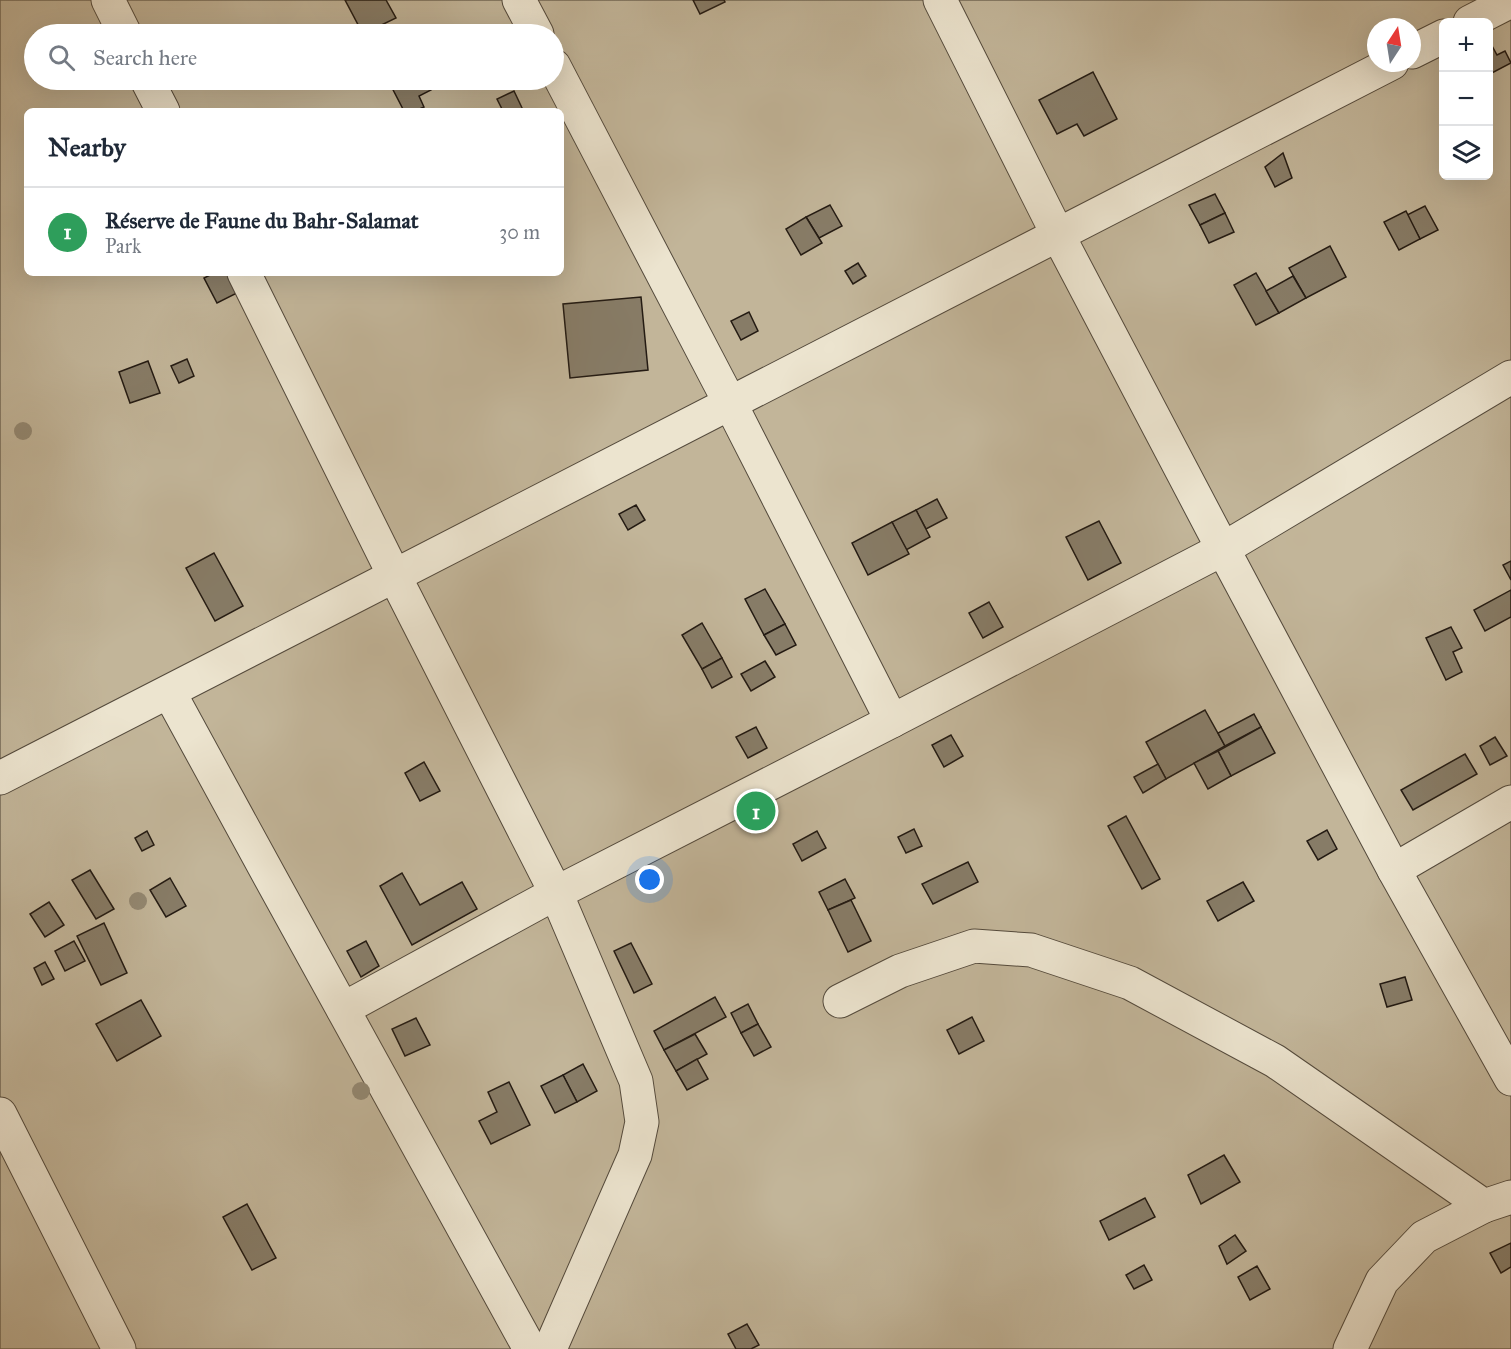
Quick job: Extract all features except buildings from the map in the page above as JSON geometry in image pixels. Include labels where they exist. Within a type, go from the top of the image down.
[{"type":"street","points":[[108,0],[120,24]]},
{"type":"street","points":[[519,0],[532,24]]},
{"type":"street","points":[[940,0],[1058,236],[1223,549],[1394,870],[1511,1079]]},
{"type":"street","points":[[1478,18],[1511,1]]},
{"type":"street","points":[[1421,47],[1439,38]]},
{"type":"street","points":[[0,778],[1375,72]]},
{"type":"street","points":[[564,85],[730,403],[892,721]]},
{"type":"street","points":[[152,90],[161,108]]},
{"type":"street","points":[[245,276],[395,577],[556,892],[636,1081],[642,1122],[635,1155],[550,1349]]},
{"type":"street","points":[[343,1009],[556,892],[1223,549],[1511,377]]},
{"type":"street","points":[[169,692],[530,1349]]},
{"type":"street","points":[[1394,870],[1511,802]]},
{"type":"street","points":[[840,1001],[900,971],[974,946],[1031,950],[1130,983],[1275,1061],[1497,1201]]},
{"type":"street","points":[[0,1114],[119,1349]]},
{"type":"street","points":[[1350,1349],[1382,1281],[1424,1237],[1497,1201]]},
{"type":"shaded area","points":[[0,0],[1511,0],[1511,1349],[0,1349]]},
{"type":"place","name":"Réserve de Faune du Bahr-Salamat","points":[[756,811]]}]
